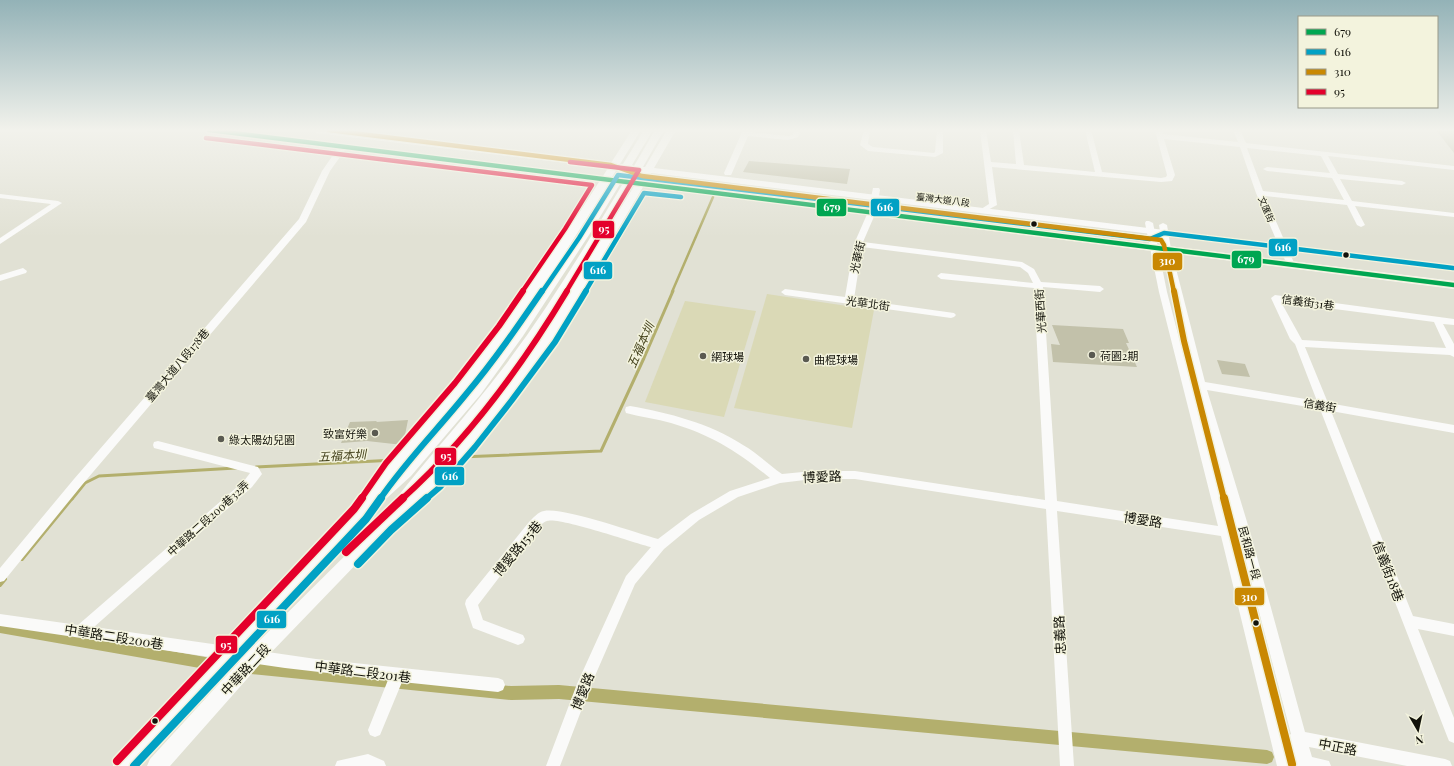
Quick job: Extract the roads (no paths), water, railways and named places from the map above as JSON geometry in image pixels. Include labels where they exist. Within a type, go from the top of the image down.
[{"type":"main road","name":"臺灣大道八段","points":[[572,166],[612,169]]},
{"type":"main road","name":"臺灣大道八段","points":[[583,166],[612,169]]},
{"type":"main road","name":"臺灣大道八段","points":[[587,166],[874,201],[982,211],[1286,252],[1454,268]]},
{"type":"main road","name":"臺灣大道八段","points":[[592,166],[646,174],[1286,252],[1454,276]]},
{"type":"main road","name":"中華路二段","points":[[123,766],[360,514],[392,468],[461,388],[505,331],[572,233],[614,166]]},
{"type":"main road","points":[[413,475],[520,333],[626,166]]},
{"type":"main road","points":[[413,475],[491,393],[533,335],[638,166]]},
{"type":"main road","name":"中華路二段","points":[[157,766],[254,657],[386,524],[434,482],[469,442],[522,374],[552,331],[651,166]]},
{"type":"main road","name":"臺灣大道八段","points":[[646,174],[728,173],[874,201],[993,205],[1159,236]]},
{"type":"main road","name":"臺灣大道八段","points":[[1286,252],[1454,260]]},
{"type":"main road","name":"臺灣大道八段","points":[[1286,252],[1454,284]]},
{"type":"main road","name":"中華路二段","points":[[360,514],[413,475]]},
{"type":"main road","name":"中華路二段","points":[[386,524],[413,475]]},
{"type":"street","name":"臺灣大道八段178巷","points":[[0,577],[88,470],[303,220],[330,166]]},
{"type":"street","points":[[728,173],[731,166]]},
{"type":"street","points":[[982,211],[993,205],[988,166]]},
{"type":"street","points":[[1016,166],[1161,180],[1169,179],[1171,175],[1168,166]]},
{"type":"street","points":[[1097,166],[1099,174]]},
{"type":"street","name":"文匯街","points":[[1251,166],[1260,192],[1286,252]]},
{"type":"street","points":[[1330,166],[1361,225]]},
{"type":"street","points":[[1431,166],[1454,168]]},
{"type":"street","points":[[1267,169],[1402,183]]},
{"type":"street","points":[[1260,192],[1350,204],[1454,215]]},
{"type":"street","points":[[0,196],[58,203],[0,242]]},
{"type":"street","name":"光華街","points":[[849,301],[858,244],[874,201]]},
{"type":"street","name":"民和路一段","points":[[1159,236],[1163,292],[1226,533],[1284,766]]},
{"type":"street","name":"民和路一段","points":[[1159,236],[1245,535],[1306,764]]},
{"type":"street","name":"光華西街","points":[[858,244],[1022,265],[1031,271],[1038,285],[1052,505]]},
{"type":"street","points":[[0,278],[23,272]]},
{"type":"street","points":[[942,276],[1100,289]]},
{"type":"street","name":"光華北街","points":[[785,292],[951,315]]},
{"type":"street","name":"信義街31巷","points":[[1325,407],[1299,343],[1295,339],[1275,298],[1437,320]]},
{"type":"street","points":[[1437,320],[1454,322]]},
{"type":"street","points":[[1437,320],[1454,353]]},
{"type":"street","points":[[1299,343],[1454,353]]},
{"type":"street","name":"信義街","points":[[1186,383],[1453,431]]},
{"type":"street","name":"信義街18巷","points":[[1325,407],[1454,736]]},
{"type":"street","points":[[630,410],[690,424],[734,444],[780,479]]},
{"type":"street","name":"中華路二段200巷32弄","points":[[81,630],[248,484],[256,474],[254,470],[158,445]]},
{"type":"street","name":"博愛路","points":[[553,766],[584,684],[630,580],[660,545],[695,517],[734,494],[780,479],[813,476],[855,475],[1245,535]]},
{"type":"street","name":"忠義路","points":[[1052,505],[1067,766]]},
{"type":"street","name":"博愛路155巷","points":[[518,639],[478,624],[471,604],[533,525],[544,516],[553,515],[572,519],[660,545]]},
{"type":"street","name":"中華路二段200巷","points":[[0,620],[81,630],[229,652]]},
{"type":"street","points":[[1408,621],[1454,630]]},
{"type":"street","name":"中華路二段201巷","points":[[229,652],[254,657],[397,676],[498,685]]},
{"type":"street","points":[[375,730],[397,676]]},
{"type":"street","points":[[1280,751],[1298,738]]},
{"type":"street","name":"中正路","points":[[1298,738],[1445,766]]},
{"type":"street","name":"中正路","points":[[1280,751],[1306,764],[1324,766]]},
{"type":"street","points":[[342,766],[368,761],[379,766]]},
{"type":"waterway","name":"五福本圳","points":[[672,292],[713,197]]},
{"type":"waterway","name":"五福本圳","points":[[461,457],[601,451],[673,291]]},
{"type":"waterway","name":"五福本圳","points":[[256,467],[396,460]]},
{"type":"waterway","name":"五福本圳","points":[[72,499],[85,483],[99,476],[236,468]]},
{"type":"waterway","name":"五福本圳","points":[[22,559],[72,498]]},
{"type":"waterway","name":"五福本圳","points":[[0,585],[5,579]]},
{"type":"waterway","points":[[0,627],[211,664],[511,693],[559,692],[1267,757]]},
{"type":"place","name":"荷園2期","points":[[1092,355]]},
{"type":"place","name":"網球場","points":[[703,356]]},
{"type":"place","name":"曲棍球場","points":[[806,359]]},
{"type":"place","name":"致富好樂","points":[[375,433]]},
{"type":"place","name":"綠太陽幼兒園","points":[[221,439]]}]
